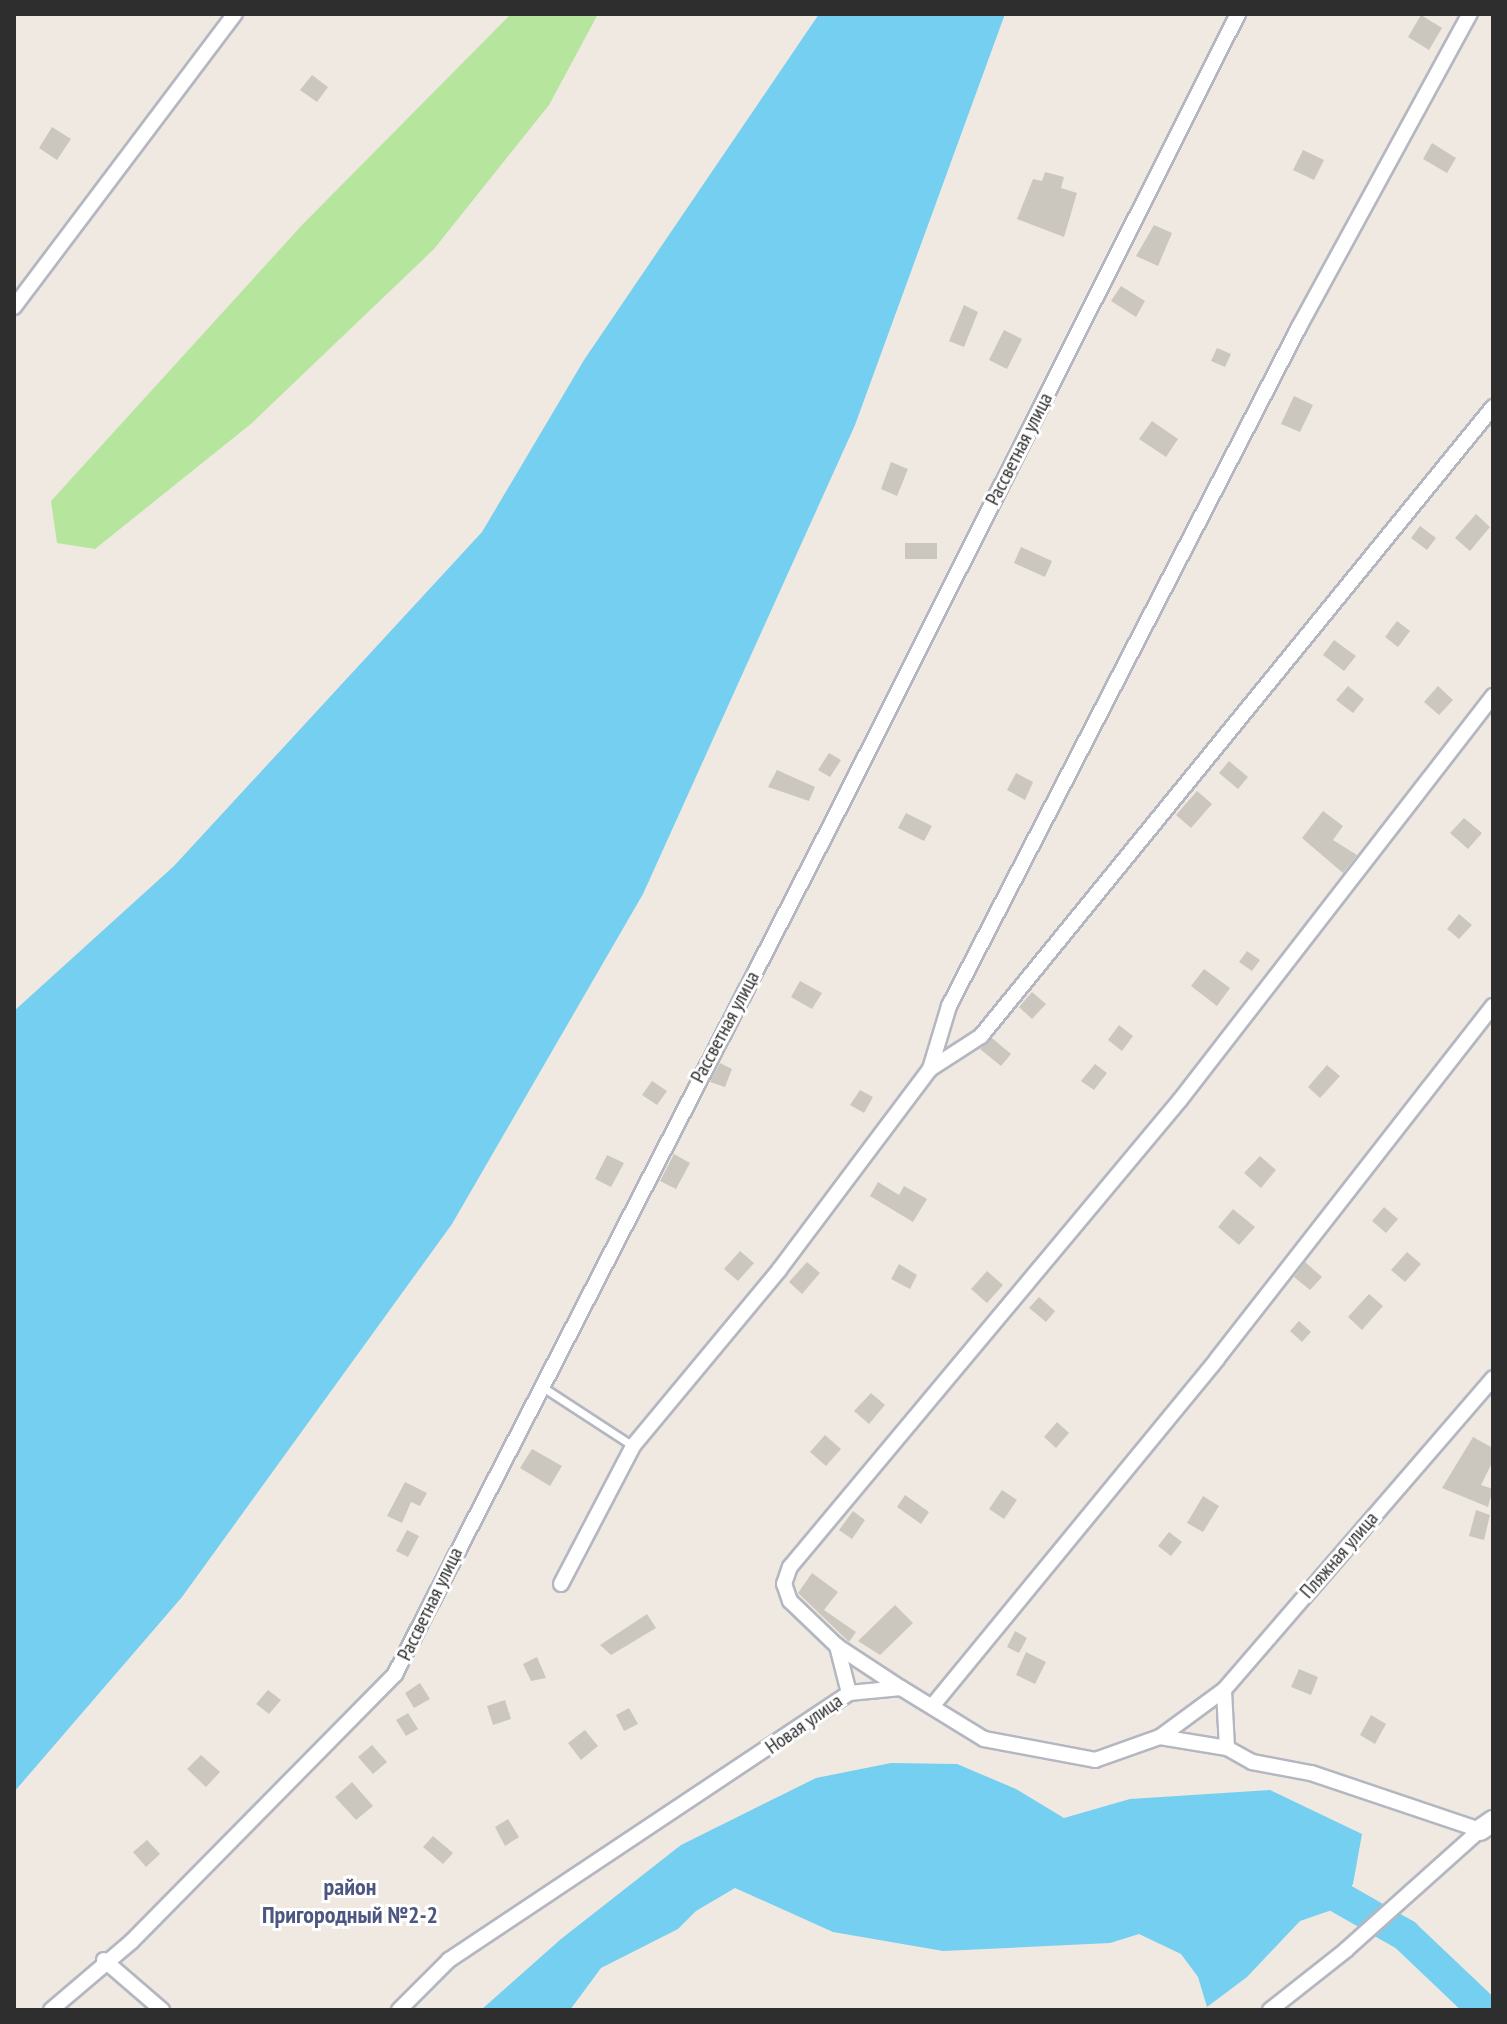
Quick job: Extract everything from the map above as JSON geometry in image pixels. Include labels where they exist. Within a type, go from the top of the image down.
[{"type":"street","points":[[14,307],[235,14]]},
{"type":"street","name":"Рассветная улица","points":[[104,1960],[132,1941],[395,1674],[540,1385],[840,807],[1238,14]]},
{"type":"street","points":[[930,1069],[949,1006],[1299,327],[1470,14]]},
{"type":"street","points":[[561,1584],[633,1446],[779,1270],[930,1069],[990,1025],[1493,407]]},
{"type":"street","points":[[1486,1826],[1311,1773],[1252,1762],[1227,1748],[1160,1737],[1095,1760],[984,1739],[934,1704],[901,1688],[837,1646],[790,1601],[784,1584],[790,1567],[1180,1100],[1493,696]]},
{"type":"street","points":[[934,1704],[1217,1359],[1493,1006]]},
{"type":"street","name":"Пляжная улица","points":[[1160,1737],[1224,1690],[1493,1378]]},
{"type":"street","points":[[837,1646],[849,1693]]},
{"type":"street","name":"Новая улица","points":[[399,2010],[449,1960],[849,1693],[901,1688]]},
{"type":"street","points":[[1224,1690],[1227,1748]]},
{"type":"street","points":[[1270,2010],[1346,1950],[1486,1826]]},
{"type":"street","points":[[51,2010],[104,1960],[162,2010]]},
{"type":"lane","points":[[540,1385],[633,1446]]},
{"type":"green space","points":[[511,14],[598,14],[549,105],[434,249],[252,423],[95,549],[57,543],[51,501],[303,224]]},
{"type":"water","points":[[819,14],[1005,14],[855,425],[643,894],[452,1224],[182,1597],[14,1792],[14,1011],[174,866],[482,532],[584,360]]},
{"type":"water","points":[[891,1763],[957,1764],[1016,1789],[1064,1818],[1130,1799],[1270,1790],[1362,1834],[1353,1884],[1332,1910],[1300,1921],[1247,1977],[1207,2007],[1198,1977],[1181,1954],[1139,1934],[1110,1943],[943,1951],[833,1932],[735,1888],[696,1911],[678,1929],[601,1968],[570,2010],[481,2010],[561,1939],[681,1845],[816,1778]]},
{"type":"building","points":[[1421,15],[1442,28],[1429,50],[1408,37]]},
{"type":"building","points":[[312,75],[328,87],[317,102],[300,90]]},
{"type":"building","points":[[52,127],[71,139],[57,160],[39,148]]},
{"type":"building","points":[[1432,143],[1456,158],[1447,173],[1423,159]]},
{"type":"building","points":[[1303,150],[1324,160],[1314,180],[1293,170]]},
{"type":"building","points":[[1045,172],[1064,177],[1061,188],[1077,193],[1064,237],[1017,219],[1033,179],[1042,181]]},
{"type":"building","points":[[1154,225],[1172,233],[1158,266],[1136,256]]},
{"type":"building","points":[[1121,286],[1145,301],[1136,317],[1111,301]]},
{"type":"building","points":[[964,305],[978,312],[964,347],[949,341]]},
{"type":"building","points":[[1004,330],[1022,339],[1007,369],[989,360]]},
{"type":"building","points":[[1217,348],[1231,354],[1225,367],[1211,361]]},
{"type":"building","points":[[1294,396],[1313,405],[1300,432],[1281,424]]},
{"type":"building","points":[[1152,421],[1178,439],[1166,457],[1139,439]]},
{"type":"building","points":[[891,462],[908,469],[897,496],[881,489]]},
{"type":"building","points":[[1476,514],[1490,527],[1470,551],[1455,538]]},
{"type":"building","points":[[1420,526],[1436,538],[1427,550],[1411,538]]},
{"type":"building","points":[[905,543],[937,543],[937,559],[905,559]]},
{"type":"building","points":[[1021,547],[1052,561],[1045,577],[1014,563]]},
{"type":"building","points":[[1397,621],[1410,631],[1398,647],[1385,637]]},
{"type":"building","points":[[1334,640],[1356,656],[1344,671],[1323,655]]},
{"type":"building","points":[[1348,686],[1364,699],[1353,713],[1336,700]]},
{"type":"building","points":[[1438,686],[1453,700],[1439,715],[1424,702]]},
{"type":"building","points":[[829,753],[841,760],[830,777],[818,770]]},
{"type":"building","points":[[1229,761],[1248,777],[1238,789],[1219,773]]},
{"type":"building","points":[[777,770],[815,787],[809,801],[768,787]]},
{"type":"building","points":[[1016,773],[1033,782],[1025,800],[1007,790]]},
{"type":"building","points":[[1197,791],[1212,804],[1191,828],[1176,815]]},
{"type":"building","points":[[1323,811],[1343,826],[1333,840],[1357,855],[1343,873],[1302,838]]},
{"type":"building","points":[[906,813],[932,826],[924,841],[898,828]]},
{"type":"building","points":[[1464,818],[1482,833],[1468,849],[1450,833]]},
{"type":"building","points":[[1459,914],[1472,925],[1459,939],[1447,929]]},
{"type":"building","points":[[1247,951],[1260,960],[1252,971],[1239,962]]},
{"type":"building","points":[[1204,969],[1230,988],[1217,1006],[1191,986]]},
{"type":"building","points":[[800,981],[822,993],[812,1009],[791,997]]},
{"type":"building","points":[[1032,992],[1046,1004],[1032,1019],[1019,1007]]},
{"type":"building","points":[[1119,1025],[1133,1036],[1122,1051],[1108,1040]]},
{"type":"building","points":[[992,1038],[1011,1054],[1001,1066],[980,1049]]},
{"type":"building","points":[[720,1063],[732,1069],[725,1087],[710,1082]]},
{"type":"building","points":[[1095,1064],[1107,1073],[1094,1090],[1081,1081]]},
{"type":"building","points":[[1327,1065],[1340,1076],[1320,1098],[1308,1087]]},
{"type":"building","points":[[652,1081],[667,1091],[657,1105],[642,1095]]},
{"type":"building","points":[[860,1090],[873,1097],[864,1113],[850,1105]]},
{"type":"building","points":[[674,1154],[690,1163],[676,1189],[660,1181]]},
{"type":"building","points":[[607,1155],[624,1163],[611,1187],[595,1179]]},
{"type":"building","points":[[1260,1156],[1276,1170],[1261,1188],[1244,1173]]},
{"type":"building","points":[[878,1182],[899,1195],[904,1186],[927,1199],[913,1222],[870,1196]]},
{"type":"building","points":[[1384,1207],[1398,1219],[1386,1233],[1372,1221]]},
{"type":"building","points":[[1233,1209],[1255,1227],[1239,1245],[1218,1227]]},
{"type":"building","points":[[740,1251],[754,1263],[738,1281],[724,1269]]},
{"type":"building","points":[[1407,1252],[1421,1264],[1405,1282],[1391,1270]]},
{"type":"building","points":[[807,1262],[820,1273],[802,1294],[789,1282]]},
{"type":"building","points":[[1305,1262],[1322,1277],[1310,1290],[1294,1277]]},
{"type":"building","points":[[899,1264],[917,1275],[910,1289],[891,1279]]},
{"type":"building","points":[[987,1271],[1003,1285],[987,1303],[971,1289]]},
{"type":"building","points":[[1369,1294],[1383,1306],[1362,1330],[1348,1317]]},
{"type":"building","points":[[1039,1297],[1055,1311],[1046,1322],[1029,1308]]},
{"type":"building","points":[[1299,1321],[1311,1332],[1302,1342],[1290,1331]]},
{"type":"building","points":[[871,1393],[885,1405],[869,1424],[854,1411]]},
{"type":"building","points":[[1057,1422],[1069,1433],[1056,1448],[1044,1437]]},
{"type":"building","points":[[825,1435],[841,1449],[826,1466],[810,1452]]},
{"type":"building","points":[[1473,1437],[1493,1448],[1493,1461],[1481,1485],[1493,1489],[1488,1507],[1442,1488]]},
{"type":"building","points":[[532,1449],[562,1466],[550,1486],[520,1468]]},
{"type":"building","points":[[405,1482],[427,1493],[420,1506],[411,1502],[402,1523],[387,1516]]},
{"type":"building","points":[[1002,1490],[1017,1500],[1004,1519],[989,1509]]},
{"type":"building","points":[[905,1495],[929,1512],[921,1524],[897,1507]]},
{"type":"building","points":[[1203,1496],[1219,1506],[1203,1532],[1187,1523]]},
{"type":"building","points":[[1476,1510],[1490,1515],[1484,1540],[1469,1536]]},
{"type":"building","points":[[853,1511],[865,1520],[852,1539],[839,1530]]},
{"type":"building","points":[[407,1530],[419,1536],[408,1557],[396,1551]]},
{"type":"building","points":[[1169,1532],[1182,1542],[1171,1556],[1158,1546]]},
{"type":"building","points":[[812,1573],[838,1592],[824,1610],[856,1632],[849,1642],[798,1593]]},
{"type":"building","points":[[895,1605],[913,1623],[880,1655],[858,1641]]},
{"type":"building","points":[[647,1614],[656,1628],[611,1655],[600,1645]]},
{"type":"building","points":[[1015,1631],[1027,1638],[1019,1653],[1007,1647]]},
{"type":"building","points":[[1026,1652],[1046,1662],[1035,1684],[1016,1675]]},
{"type":"building","points":[[537,1657],[546,1678],[531,1681],[523,1664]]},
{"type":"building","points":[[1299,1669],[1318,1677],[1311,1695],[1291,1687]]},
{"type":"building","points":[[420,1683],[430,1699],[414,1708],[405,1693]]},
{"type":"building","points":[[268,1690],[281,1700],[269,1714],[256,1704]]},
{"type":"building","points":[[505,1700],[511,1719],[493,1725],[487,1706]]},
{"type":"building","points":[[629,1708],[638,1724],[624,1731],[616,1715]]},
{"type":"building","points":[[408,1713],[418,1729],[406,1736],[396,1720]]},
{"type":"building","points":[[1371,1715],[1386,1724],[1375,1744],[1360,1735]]},
{"type":"building","points":[[585,1730],[598,1746],[581,1760],[568,1743]]},
{"type":"building","points":[[372,1745],[387,1762],[373,1774],[358,1757]]},
{"type":"building","points":[[201,1755],[220,1772],[206,1787],[187,1769]]},
{"type":"building","points":[[352,1782],[373,1806],[356,1820],[335,1797]]},
{"type":"building","points":[[508,1819],[519,1837],[505,1846],[495,1827]]},
{"type":"building","points":[[433,1836],[453,1853],[443,1864],[423,1847]]},
{"type":"building","points":[[147,1840],[160,1854],[146,1867],[133,1852]]},
{"type":"waterway","points":[[1302,1884],[1321,1887],[1405,1935],[1484,2010]]},
{"type":"district","name":"район Пригородный №2-2","points":[[350,1901]]}]
